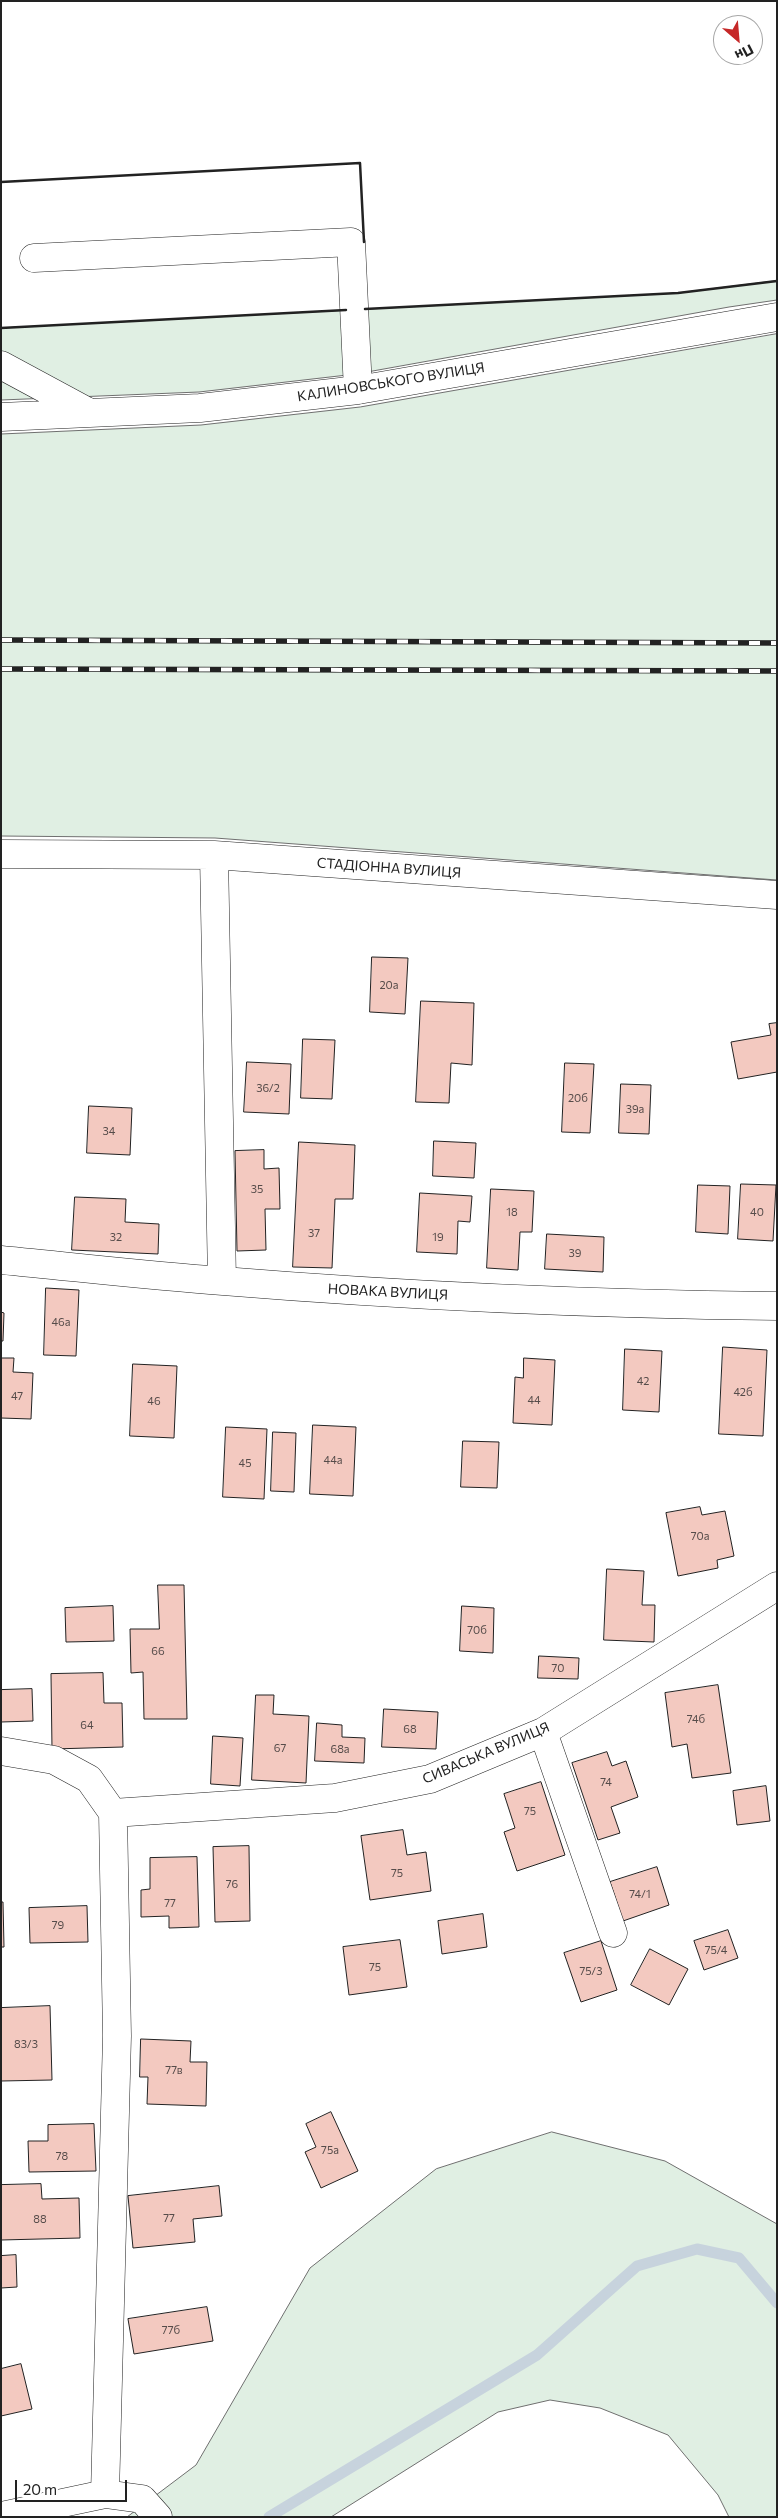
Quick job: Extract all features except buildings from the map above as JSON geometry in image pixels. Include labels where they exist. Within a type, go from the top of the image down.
[{"type":"street","points":[[34,258],[351,242],[358,390]]},
{"type":"street","name":"КАЛИНОВСЬКОГО ВУЛИЦЯ","points":[[1,417],[200,408],[358,390],[777,317]]},
{"type":"street","points":[[1,365],[91,413]]},
{"type":"street","name":"СТАДІОННА ВУЛИЦЯ","points":[[1,854],[214,856],[777,895]]},
{"type":"street","points":[[214,856],[222,1281]]},
{"type":"street","name":"НОВАКА ВУЛИЦЯ","points":[[1,1260],[222,1281],[397,1293],[641,1304],[777,1306]]},
{"type":"street","name":"СИВАСЬКА ВУЛИЦЯ","points":[[113,1813],[335,1798],[430,1780],[543,1732],[777,1586]]},
{"type":"street","points":[[543,1732],[614,1933]]},
{"type":"street","points":[[1,1751],[54,1760],[89,1779],[113,1813],[117,2036],[105,2494]]},
{"type":"street","points":[[1,2516],[105,2494],[142,2499],[158,2517]]},
{"type":"green space","points":[[777,281],[777,300],[356,374],[199,392],[1,400],[1,328],[678,293]]},
{"type":"green space","points":[[777,334],[777,880],[215,838],[1,836],[1,434],[201,425],[360,407]]},
{"type":"green space","points":[[552,2132],[665,2161],[777,2224],[777,2517],[729,2517],[718,2495],[668,2435],[600,2408],[550,2400],[498,2412],[331,2517],[127,2517],[196,2465],[310,2268],[436,2169]]},
{"type":"waterway","points":[[269,2517],[537,2355],[637,2266],[697,2249],[739,2258],[777,2303]]},
{"type":"railway","points":[[1,640],[777,643]]},
{"type":"railway","points":[[1,669],[777,671]]},
{"type":"wall","points":[[1,182],[360,163],[364,242]]},
{"type":"wall","points":[[365,309],[678,293],[777,281]]},
{"type":"wall","points":[[1,328],[346,310]]}]
